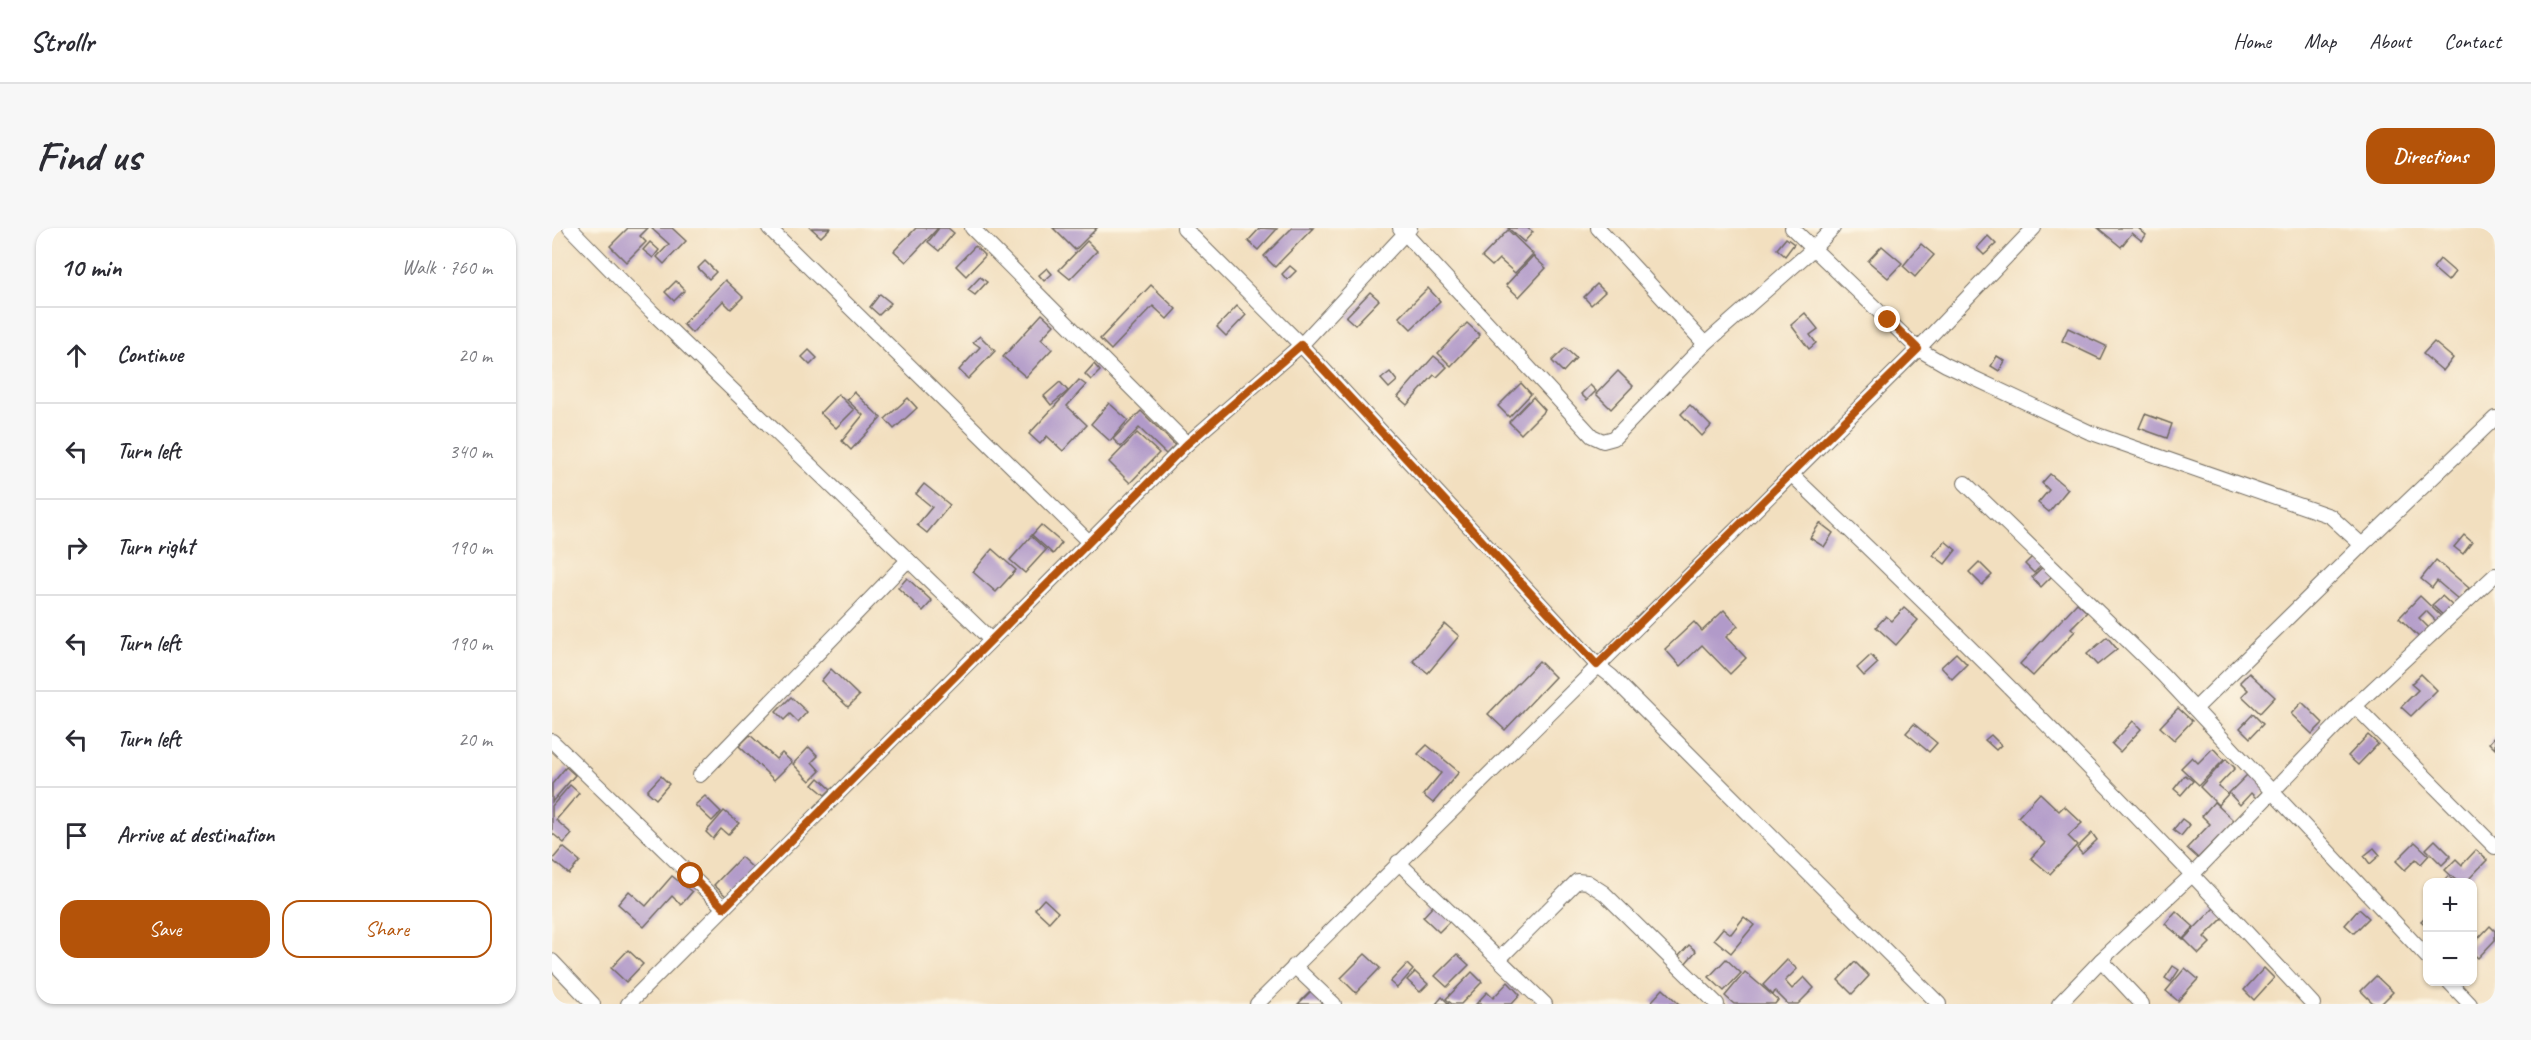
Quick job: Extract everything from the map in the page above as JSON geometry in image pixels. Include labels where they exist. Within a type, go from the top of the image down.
[{"type":"street","points":[[570,228],[660,319],[991,640]]},
{"type":"street","points":[[769,228],[1089,542]]},
{"type":"street","points":[[972,228],[1187,444]]},
{"type":"street","points":[[1184,228],[1301,345],[1597,665],[1611,676],[1940,1004]]},
{"type":"street","points":[[1598,228],[1705,344]]},
{"type":"street","points":[[1792,228],[1918,349],[1946,365],[2089,432],[2330,516],[2362,545]]},
{"type":"street","points":[[628,1004],[1187,444],[1301,345],[1405,230],[1592,436],[1603,441],[1614,438],[1705,344],[1813,249],[1833,228]]},
{"type":"street","points":[[1257,1004],[1918,349],[2034,228]]},
{"type":"street","points":[[2195,709],[2495,418]]},
{"type":"street","points":[[1791,474],[1896,574],[2193,874],[2313,1004]]},
{"type":"street","points":[[1965,483],[2195,709],[2423,954]]},
{"type":"street","points":[[700,775],[908,560]]},
{"type":"street","points":[[2059,1004],[2101,960],[2193,874],[2355,706],[2495,575]]},
{"type":"street","points":[[2355,706],[2495,847]]},
{"type":"street","points":[[554,748],[724,908]]},
{"type":"street","points":[[1398,862],[1545,1004]]},
{"type":"street","points":[[1499,959],[1577,881],[1587,882],[1605,893],[1717,1004]]},
{"type":"street","points":[[2101,960],[2142,1004]]},
{"type":"street","points":[[552,961],[593,1004]]},
{"type":"street","points":[[1294,966],[1334,1004]]},
{"type":"street","points":[[2454,986],[2470,1004]]},
{"type":"building","points":[[628,228],[648,228],[640,236],[646,242],[626,262],[610,246]]},
{"type":"building","points":[[651,228],[672,228],[686,241],[664,264],[657,257],[669,244]]},
{"type":"building","points":[[811,228],[830,228],[821,237]]},
{"type":"building","points":[[916,228],[938,228],[906,262],[894,251]]},
{"type":"building","points":[[939,228],[948,228],[954,233],[939,251],[928,242]]},
{"type":"building","points":[[1053,228],[1097,228],[1075,250]]},
{"type":"building","points":[[1260,228],[1277,229],[1258,250],[1248,241]]},
{"type":"building","points":[[1292,228],[1313,228],[1275,267],[1264,256]]},
{"type":"building","points":[[1508,228],[1527,228],[1533,232],[1524,242]]},
{"type":"building","points":[[2098,228],[2138,228],[2146,235],[2142,241],[2132,233],[2121,247]]},
{"type":"building","points":[[1508,230],[1533,254],[1515,273],[1499,259],[1492,266],[1482,257]]},
{"type":"building","points":[[1988,236],[1996,244],[1984,255],[1977,248]]},
{"type":"building","points":[[1786,238],[1794,244],[1785,256],[1777,249]]},
{"type":"building","points":[[1087,241],[1097,251],[1070,279],[1059,270]]},
{"type":"building","points":[[650,242],[659,250],[653,258],[643,250]]},
{"type":"building","points":[[1921,244],[1934,255],[1915,277],[1903,266]]},
{"type":"building","points":[[975,246],[985,256],[966,276],[956,266]]},
{"type":"building","points":[[1882,246],[1902,263],[1888,278],[1868,261]]},
{"type":"building","points":[[1533,256],[1546,268],[1519,297],[1506,285]]},
{"type":"building","points":[[2440,259],[2455,272],[2448,281],[2433,268]]},
{"type":"building","points":[[705,261],[716,272],[709,279],[698,268]]},
{"type":"building","points":[[1290,266],[1296,271],[1287,280],[1282,274]]},
{"type":"building","points":[[1047,268],[1052,274],[1044,281],[1039,275]]},
{"type":"building","points":[[980,277],[987,282],[975,295],[968,290]]},
{"type":"building","points":[[725,280],[743,297],[731,309],[723,301],[692,333],[683,324]]},
{"type":"building","points":[[676,281],[685,290],[674,301],[665,292]]},
{"type":"building","points":[[1597,284],[1605,292],[1591,305],[1584,297]]},
{"type":"building","points":[[1151,285],[1176,309],[1167,319],[1153,306],[1111,350],[1100,339]]},
{"type":"building","points":[[1428,288],[1440,301],[1411,329],[1399,317]]},
{"type":"building","points":[[1370,292],[1379,300],[1355,325],[1346,317]]},
{"type":"building","points":[[880,294],[891,303],[879,315],[870,307]]},
{"type":"building","points":[[1237,306],[1246,315],[1226,336],[1217,327]]},
{"type":"building","points":[[1805,313],[1818,329],[1810,335],[1816,343],[1809,349],[1791,325]]},
{"type":"building","points":[[1042,314],[1054,325],[1041,339],[1052,349],[1026,377],[1003,357]]},
{"type":"building","points":[[1467,323],[1480,335],[1451,366],[1438,353]]},
{"type":"building","points":[[2068,328],[2106,346],[2100,359],[2062,341]]},
{"type":"building","points":[[980,336],[995,351],[968,379],[959,370],[980,347],[973,342]]},
{"type":"building","points":[[2434,342],[2453,358],[2443,371],[2423,354]]},
{"type":"building","points":[[1565,348],[1576,358],[1563,372],[1552,361]]},
{"type":"building","points":[[809,350],[817,358],[810,365],[802,357]]},
{"type":"building","points":[[1434,356],[1447,367],[1437,377],[1434,375],[1407,405],[1398,397]]},
{"type":"building","points":[[1997,356],[2005,361],[1999,371],[1991,366]]},
{"type":"building","points":[[1094,364],[1100,371],[1091,380],[1085,374]]},
{"type":"building","points":[[1618,371],[1633,386],[1611,409],[1596,394]]},
{"type":"building","points":[[1390,372],[1397,381],[1389,388],[1381,379]]},
{"type":"building","points":[[1079,380],[1086,385],[1067,406],[1087,425],[1063,451],[1047,436],[1040,444],[1029,434]]},
{"type":"building","points":[[1060,382],[1068,391],[1051,405],[1044,396]]},
{"type":"building","points":[[1521,383],[1531,394],[1509,417],[1498,406]]},
{"type":"building","points":[[1590,385],[1596,391],[1587,400],[1581,394]]},
{"type":"building","points":[[854,392],[881,418],[851,450],[842,441],[863,415],[847,400]]},
{"type":"building","points":[[838,394],[854,410],[836,428],[820,413]]},
{"type":"building","points":[[1533,397],[1545,410],[1521,434],[1509,422]]},
{"type":"building","points":[[908,398],[917,408],[894,429],[885,419]]},
{"type":"building","points":[[1109,403],[1128,420],[1110,441],[1091,424]]},
{"type":"building","points":[[1690,405],[1711,426],[1702,436],[1681,414]]},
{"type":"building","points":[[1141,411],[1175,445],[1166,454],[1139,428],[1121,447],[1113,439]]},
{"type":"building","points":[[2145,414],[2172,424],[2167,438],[2139,428]]},
{"type":"building","points":[[1137,433],[1159,453],[1130,483],[1109,462]]},
{"type":"building","points":[[2050,474],[2068,489],[2049,512],[2038,503],[2049,490],[2042,483]]},
{"type":"building","points":[[924,484],[950,505],[927,533],[917,525],[932,507],[916,494]]},
{"type":"building","points":[[1820,523],[1833,533],[1824,547],[1810,538]]},
{"type":"building","points":[[1041,525],[1062,543],[1053,554],[1032,535]]},
{"type":"building","points":[[2464,535],[2472,542],[2463,554],[2454,547]]},
{"type":"building","points":[[1031,536],[1046,550],[1025,573],[1010,560]]},
{"type":"building","points":[[1945,541],[1956,550],[1945,564],[1933,555]]},
{"type":"building","points":[[992,549],[1016,570],[996,592],[973,572]]},
{"type":"building","points":[[2037,552],[2046,561],[2034,573],[2025,564]]},
{"type":"building","points":[[2436,560],[2469,588],[2459,600],[2437,581],[2432,588],[2421,579]]},
{"type":"building","points":[[1979,562],[1992,575],[1982,585],[1969,572]]},
{"type":"building","points":[[2047,563],[2056,572],[2041,587],[2032,577]]},
{"type":"building","points":[[907,578],[932,601],[923,611],[898,588]]},
{"type":"building","points":[[2420,596],[2444,619],[2439,624],[2426,611],[2419,618],[2431,630],[2422,640],[2399,618]]},
{"type":"building","points":[[2442,596],[2455,608],[2446,618],[2432,605]]},
{"type":"building","points":[[2077,603],[2087,612],[2071,628],[2075,631],[2033,676],[2020,664]]},
{"type":"building","points":[[1904,608],[1918,620],[1896,645],[1876,627],[1886,616],[1892,621]]},
{"type":"building","points":[[1724,610],[1738,626],[1726,637],[1746,658],[1730,674],[1702,645],[1680,666],[1665,649],[1694,622],[1702,631]]},
{"type":"building","points":[[1445,624],[1459,636],[1428,673],[1413,661]]},
{"type":"building","points":[[2107,637],[2117,649],[2097,665],[2087,654]]},
{"type":"building","points":[[1956,653],[1967,664],[1952,679],[1941,667]]},
{"type":"building","points":[[1871,655],[1878,663],[1864,676],[1857,668]]},
{"type":"building","points":[[1539,661],[1555,677],[1505,730],[1488,714]]},
{"type":"building","points":[[831,669],[859,696],[848,707],[821,681]]},
{"type":"building","points":[[2249,673],[2275,697],[2260,713],[2242,696],[2248,690],[2240,682]]},
{"type":"building","points":[[2421,674],[2437,690],[2411,716],[2401,707],[2418,690],[2411,684]]},
{"type":"building","points":[[791,697],[807,712],[798,722],[790,714],[784,720],[776,712]]},
{"type":"building","points":[[2302,702],[2323,723],[2312,734],[2291,714]]},
{"type":"building","points":[[2178,708],[2192,721],[2174,740],[2160,727]]},
{"type":"building","points":[[2253,714],[2263,724],[2250,738],[2240,728]]},
{"type":"building","points":[[2133,721],[2141,729],[2120,752],[2112,744]]},
{"type":"building","points":[[1914,724],[1937,743],[1929,752],[1906,733]]},
{"type":"building","points":[[750,735],[776,759],[782,753],[792,762],[774,780],[739,746]]},
{"type":"building","points":[[1991,735],[2001,745],[1996,750],[1985,740]]},
{"type":"building","points":[[2368,735],[2378,744],[2358,765],[2348,756]]},
{"type":"building","points":[[2495,736],[2495,749],[2489,743]]},
{"type":"building","points":[[1427,745],[1459,772],[1433,803],[1423,795],[1441,773],[1418,754]]},
{"type":"building","points":[[809,747],[818,756],[812,762],[820,771],[810,781],[793,764]]},
{"type":"building","points":[[2213,748],[2224,760],[2199,785],[2181,768],[2192,757],[2198,763]]},
{"type":"building","points":[[2226,759],[2235,768],[2218,786],[2228,794],[2218,805],[2200,787]]},
{"type":"building","points":[[566,767],[575,775],[552,802],[552,784]]},
{"type":"building","points":[[2251,771],[2267,787],[2256,798],[2251,793],[2240,805],[2229,793]]},
{"type":"building","points":[[2185,775],[2193,781],[2181,795],[2174,789]]},
{"type":"building","points":[[661,776],[669,784],[656,799],[647,791]]},
{"type":"building","points":[[819,778],[831,789],[825,795],[813,785]]},
{"type":"building","points":[[570,785],[579,793],[556,820],[572,834],[564,843],[552,833],[552,806]]},
{"type":"building","points":[[2040,793],[2059,811],[2064,806],[2082,823],[2068,836],[2077,845],[2050,874],[2031,858],[2045,843],[2018,817]]},
{"type":"building","points":[[705,796],[721,812],[712,821],[695,805]]},
{"type":"building","points":[[2214,802],[2234,821],[2198,858],[2187,848],[2210,824],[2202,816]]},
{"type":"building","points":[[724,811],[739,823],[728,835],[721,829],[713,839],[706,832]]},
{"type":"building","points":[[2182,819],[2190,825],[2181,836],[2173,830]]},
{"type":"building","points":[[2092,833],[2097,840],[2082,854],[2077,848]]},
{"type":"building","points":[[2435,840],[2451,856],[2442,865],[2426,849]]},
{"type":"building","points":[[2415,842],[2429,855],[2421,864],[2416,859],[2405,870],[2396,861]]},
{"type":"building","points":[[563,847],[580,861],[569,874],[552,860]]},
{"type":"building","points":[[2374,848],[2380,855],[2370,864],[2364,856]]},
{"type":"building","points":[[2476,850],[2487,860],[2470,878],[2454,878],[2445,870],[2456,859],[2462,865]]},
{"type":"building","points":[[741,857],[754,869],[727,897],[714,885]]},
{"type":"building","points":[[672,876],[692,892],[681,905],[672,896],[644,927],[618,904],[629,891],[646,906]]},
{"type":"building","points":[[1044,899],[1058,912],[1049,922],[1035,909]]},
{"type":"building","points":[[1435,904],[1451,920],[1439,932],[1423,917]]},
{"type":"building","points":[[2214,908],[2224,917],[2204,937],[2210,943],[2199,954],[2184,939]]},
{"type":"building","points":[[2359,909],[2369,918],[2354,933],[2345,925]]},
{"type":"building","points":[[2176,911],[2194,927],[2183,939],[2165,924]]},
{"type":"building","points":[[1744,917],[1754,925],[1731,953],[1714,939],[1723,928],[1731,934]]},
{"type":"building","points":[[2490,926],[2495,931],[2495,940],[2478,958],[2477,940]]},
{"type":"building","points":[[1689,945],[1696,951],[1685,964],[1678,957]]},
{"type":"building","points":[[628,950],[643,964],[626,982],[611,968]]},
{"type":"building","points":[[1365,954],[1380,968],[1356,993],[1341,978]]},
{"type":"building","points":[[1457,954],[1469,965],[1447,987],[1435,976]]},
{"type":"building","points":[[1726,959],[1741,973],[1724,991],[1709,977]]},
{"type":"building","points":[[1787,960],[1797,969],[1785,981],[1792,989],[1804,977],[1814,988],[1798,1004],[1788,1004],[1775,991],[1773,995],[1763,985]]},
{"type":"building","points":[[1855,962],[1869,976],[1852,994],[1838,980]]},
{"type":"building","points":[[1407,964],[1413,970],[1397,988],[1390,982]]},
{"type":"building","points":[[2173,966],[2179,970],[2171,982],[2165,978]]},
{"type":"building","points":[[2185,968],[2198,979],[2178,1001],[2166,991]]},
{"type":"building","points":[[2264,968],[2274,978],[2254,1000],[2244,990]]},
{"type":"building","points":[[1415,972],[1428,984],[1420,992],[1407,980]]},
{"type":"building","points":[[1472,972],[1482,982],[1461,1004],[1452,1004],[1446,999]]},
{"type":"building","points":[[1745,972],[1778,1000],[1775,1004],[1734,1004],[1725,996]]},
{"type":"building","points":[[2376,976],[2393,992],[2381,1004],[2374,1004],[2361,991]]},
{"type":"building","points":[[1508,982],[1520,995],[1512,1004],[1476,1004],[1487,992],[1493,998]]},
{"type":"building","points":[[1663,989],[1679,1004],[1651,1002]]},
{"type":"building","points":[[1312,990],[1326,1004],[1298,1004]]},
{"type":"building","points":[[1442,997],[1449,1004],[1436,1004]]},
{"type":"route","points":[[691,876],[724,908],[1187,444],[1301,345],[1597,665],[1918,349],[1888,320]]}]
